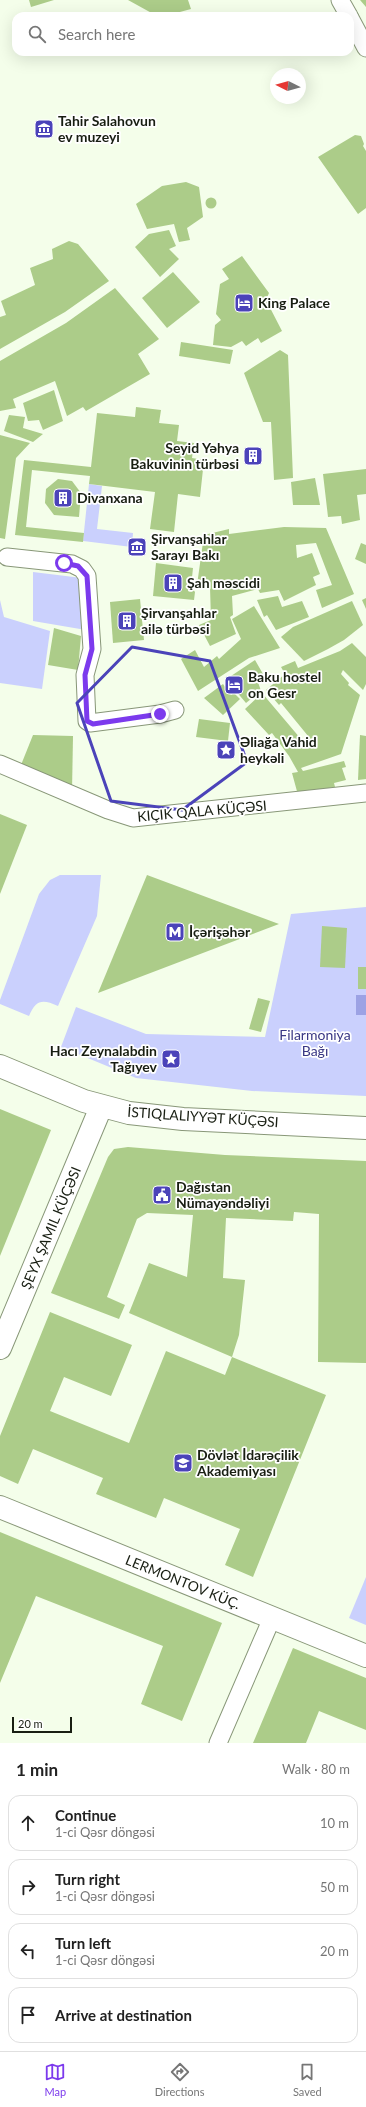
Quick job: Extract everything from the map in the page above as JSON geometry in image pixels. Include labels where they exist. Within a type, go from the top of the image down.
[{"type":"main road","name":"İSTIQLALIYYƏT KÜÇƏSI","points":[[0,1066],[101,1107],[129,1113],[176,1118],[366,1128]]},
{"type":"main road","name":"ŞEYX ŞAMIL KÜÇƏSI","points":[[0,1348],[101,1107]]},
{"type":"main road","name":"LERMONTOV KÜÇ.","points":[[0,1507],[366,1656]]},
{"type":"street","points":[[340,0],[346,12]]},
{"type":"street","points":[[354,26],[366,48]]},
{"type":"street","points":[[7,557],[72,564],[82,569],[87,576],[92,649],[85,675],[87,721],[90,723],[160,714],[176,710]]},
{"type":"street","name":"KIÇIK QALA KÜÇƏSI","points":[[0,764],[108,810],[133,818],[366,793]]},
{"type":"street","points":[[218,1743],[272,1618]]},
{"type":"highlighted area","points":[[132,647],[210,661],[247,762],[182,810],[111,801],[77,703]]},
{"type":"green space","points":[[89,484],[102,486],[97,529],[133,533],[132,547],[83,541]]},
{"type":"green space","points":[[33,572],[82,578],[86,630],[33,621]]},
{"type":"green space","points":[[0,600],[4,617],[50,631],[42,689],[0,683]]},
{"type":"green space","points":[[60,875],[101,875],[97,916],[58,1006],[48,1002],[40,1002],[34,1007],[29,1016],[0,1004],[0,1000],[39,894],[50,880]]},
{"type":"green space","name":"Filarmoniya Bağı","points":[[366,907],[366,1096],[252,1091],[136,1078],[61,1047],[76,1007],[146,1034],[265,1037],[291,914]]},
{"type":"green space","points":[[366,1577],[366,1625],[349,1618]]},
{"type":"shaded area","points":[[356,995],[366,995],[366,1015],[356,1015]]},
{"type":"building","points":[[29,0],[54,0],[31,7]]},
{"type":"building","points":[[128,0],[188,0],[191,9],[180,12],[150,12]]},
{"type":"building","points":[[360,0],[366,0],[366,7]]},
{"type":"building","points":[[355,135],[361,136],[364,144],[363,146],[366,151],[366,208],[358,214],[318,157]]},
{"type":"building","points":[[186,182],[199,187],[203,217],[187,228],[190,240],[179,242],[174,224],[147,229],[136,204],[162,186]]},
{"type":"building","points":[[209,198],[213,198],[215,199],[215,207],[209,208],[206,205],[206,201]]},
{"type":"building","points":[[169,230],[176,246],[169,249],[179,259],[160,277],[135,247],[149,234]]},
{"type":"building","points":[[69,241],[78,244],[109,281],[65,312],[0,349],[0,317],[6,315],[1,301],[35,285],[30,268],[53,259],[52,249]]},
{"type":"building","points":[[242,256],[269,293],[266,300],[282,331],[261,343],[258,338],[246,346],[242,341],[231,347],[213,345],[215,325],[221,320],[216,314],[220,284],[229,279],[222,269]]},
{"type":"building","points":[[173,272],[200,302],[167,328],[142,298]]},
{"type":"building","points":[[115,288],[159,339],[138,354],[150,374],[86,411],[83,407],[67,416],[55,381],[13,399],[16,408],[0,411],[0,361],[66,323]]},
{"type":"building","points":[[181,342],[233,350],[230,364],[179,356]]},
{"type":"building","points":[[280,350],[288,355],[293,478],[274,480],[271,422],[263,422],[244,373]]},
{"type":"building","points":[[54,390],[63,421],[43,430],[39,420],[28,421],[23,403]]},
{"type":"building","points":[[136,407],[161,410],[159,423],[179,425],[177,441],[194,443],[192,458],[204,460],[200,497],[178,494],[174,532],[150,529],[155,492],[89,484],[90,476],[32,470],[26,527],[84,533],[83,542],[15,535],[24,460],[91,467],[97,413],[135,417]]},
{"type":"building","points":[[9,415],[25,417],[23,428],[43,434],[33,442],[4,431]]},
{"type":"building","points":[[0,435],[30,443],[16,458],[5,539],[0,538]]},
{"type":"building","name":"Seyid Yəhya Bakuvinin türbəsi","points":[[253,449],[258,451],[260,456],[258,461],[253,463],[248,461],[246,456],[248,451]]},
{"type":"building","points":[[366,469],[366,494],[357,495],[360,520],[342,524],[341,516],[328,517],[323,474]]},
{"type":"building","points":[[315,478],[320,505],[293,505],[291,482]]},
{"type":"building","name":"Divanxana","points":[[58,479],[72,481],[81,493],[79,517],[54,515],[45,503],[46,489]]},
{"type":"building","points":[[284,527],[326,528],[354,594],[322,608],[316,590],[332,585],[316,543],[296,545],[297,558],[312,553],[320,574],[313,577],[316,585],[284,601],[279,590],[260,593],[258,589],[232,596],[233,615],[230,617],[236,634],[210,646],[199,625],[211,620],[210,587],[197,585],[204,535],[229,529],[229,534]]},
{"type":"building","points":[[361,543],[366,545],[366,564],[355,559]]},
{"type":"building","name":"Şah məscidi","points":[[156,563],[193,568],[191,587],[195,592],[194,600],[153,596]]},
{"type":"building","points":[[278,596],[282,607],[302,601],[309,617],[276,630],[267,615],[264,617],[257,600]]},
{"type":"building","points":[[366,598],[366,609],[362,600]]},
{"type":"building","name":"Şirvanşahlar ailə türbəsi","points":[[140,599],[144,640],[113,643],[110,602]]},
{"type":"building","points":[[352,601],[363,625],[344,640],[328,649],[304,661],[281,637],[293,627]]},
{"type":"building","points":[[254,606],[280,648],[249,658],[198,691],[181,659],[195,650],[204,667],[217,656],[219,659],[241,639],[232,619]]},
{"type":"building","points":[[54,628],[81,636],[78,670],[48,665]]},
{"type":"building","points":[[352,643],[366,657],[366,684],[363,690],[343,670],[341,674],[349,683],[348,685],[360,695],[341,754],[301,768],[303,771],[344,761],[346,767],[342,768],[346,780],[334,783],[335,787],[329,788],[329,791],[298,795],[292,773],[298,772],[289,756],[272,733],[269,735],[245,709],[262,693],[306,745],[313,742],[281,703],[279,705],[266,690],[285,674],[281,667],[295,661],[298,668],[340,651]]},
{"type":"building","points":[[255,660],[263,674],[257,679],[261,691],[246,703],[235,690],[233,691],[225,680]]},
{"type":"building","points":[[223,684],[231,695],[234,693],[240,699],[223,715],[204,698]]},
{"type":"building","points":[[199,719],[230,723],[228,741],[196,737]]},
{"type":"building","points":[[33,735],[73,736],[72,792],[19,770]]},
{"type":"building","points":[[360,735],[366,736],[366,779],[358,780]]},
{"type":"building","points":[[0,814],[27,825],[0,894]]},
{"type":"building","points":[[147,875],[279,924],[98,993]]},
{"type":"building","points":[[322,926],[347,928],[345,968],[320,967]]},
{"type":"building","points":[[358,967],[366,967],[366,989],[358,989]]},
{"type":"building","points":[[258,998],[270,1001],[261,1032],[249,1029]]},
{"type":"building","points":[[0,1109],[51,1130],[0,1256]]},
{"type":"building","points":[[128,1147],[225,1155],[366,1161],[366,1363],[318,1362],[319,1214],[294,1212],[293,1221],[226,1218],[223,1278],[245,1280],[239,1335],[232,1357],[129,1313],[149,1263],[187,1277],[193,1215],[147,1213],[137,1219],[107,1297],[125,1305],[119,1319],[51,1293],[108,1157],[114,1149]]},
{"type":"building","name":"Dövlət İdarəçilik Akademiyası","points":[[50,1312],[132,1345],[111,1396],[64,1377],[50,1411],[129,1443],[166,1351],[225,1375],[232,1357],[326,1395],[253,1577],[225,1565],[240,1529],[164,1498],[156,1518],[96,1494],[103,1478],[33,1449],[18,1484],[0,1476],[0,1436]]},
{"type":"building","points":[[0,1532],[222,1623],[182,1721],[141,1704],[163,1646],[36,1596],[0,1683]]},
{"type":"building","points":[[293,1648],[366,1678],[366,1730],[319,1711],[306,1743],[253,1743]]},
{"type":"place","name":"Tahir Salahovun ev muzeyi","points":[[44,129]]},
{"type":"place","name":"King Palace","points":[[244,303]]},
{"type":"place","name":"Seyid Yəhya Bakuvinin türbəsi","points":[[253,456]]},
{"type":"place","name":"Divanxana","points":[[63,498]]},
{"type":"place","name":"Şirvanşahlar Sarayı Bakı","points":[[137,547]]},
{"type":"place","name":"Şah məscidi","points":[[173,583]]},
{"type":"place","name":"Şirvanşahlar ailə türbəsi","points":[[127,621]]},
{"type":"place","name":"Baku hostel on Gesr","points":[[234,685]]},
{"type":"place","name":"Əliağa Vahid heykəli","points":[[226,750]]},
{"type":"place","name":"İçərişəhər","points":[[175,932]]},
{"type":"place","name":"Hacı Zeynalabdin Tağıyev","points":[[171,1059]]},
{"type":"place","name":"Dağıstan Nümayəndəliyi","points":[[162,1195]]},
{"type":"place","name":"Dövlət İdarəçilik Akademiyası","points":[[183,1463]]},
{"type":"route","points":[[64,563],[78,566],[87,576],[92,649],[85,675],[87,721],[93,724],[160,714]]}]
